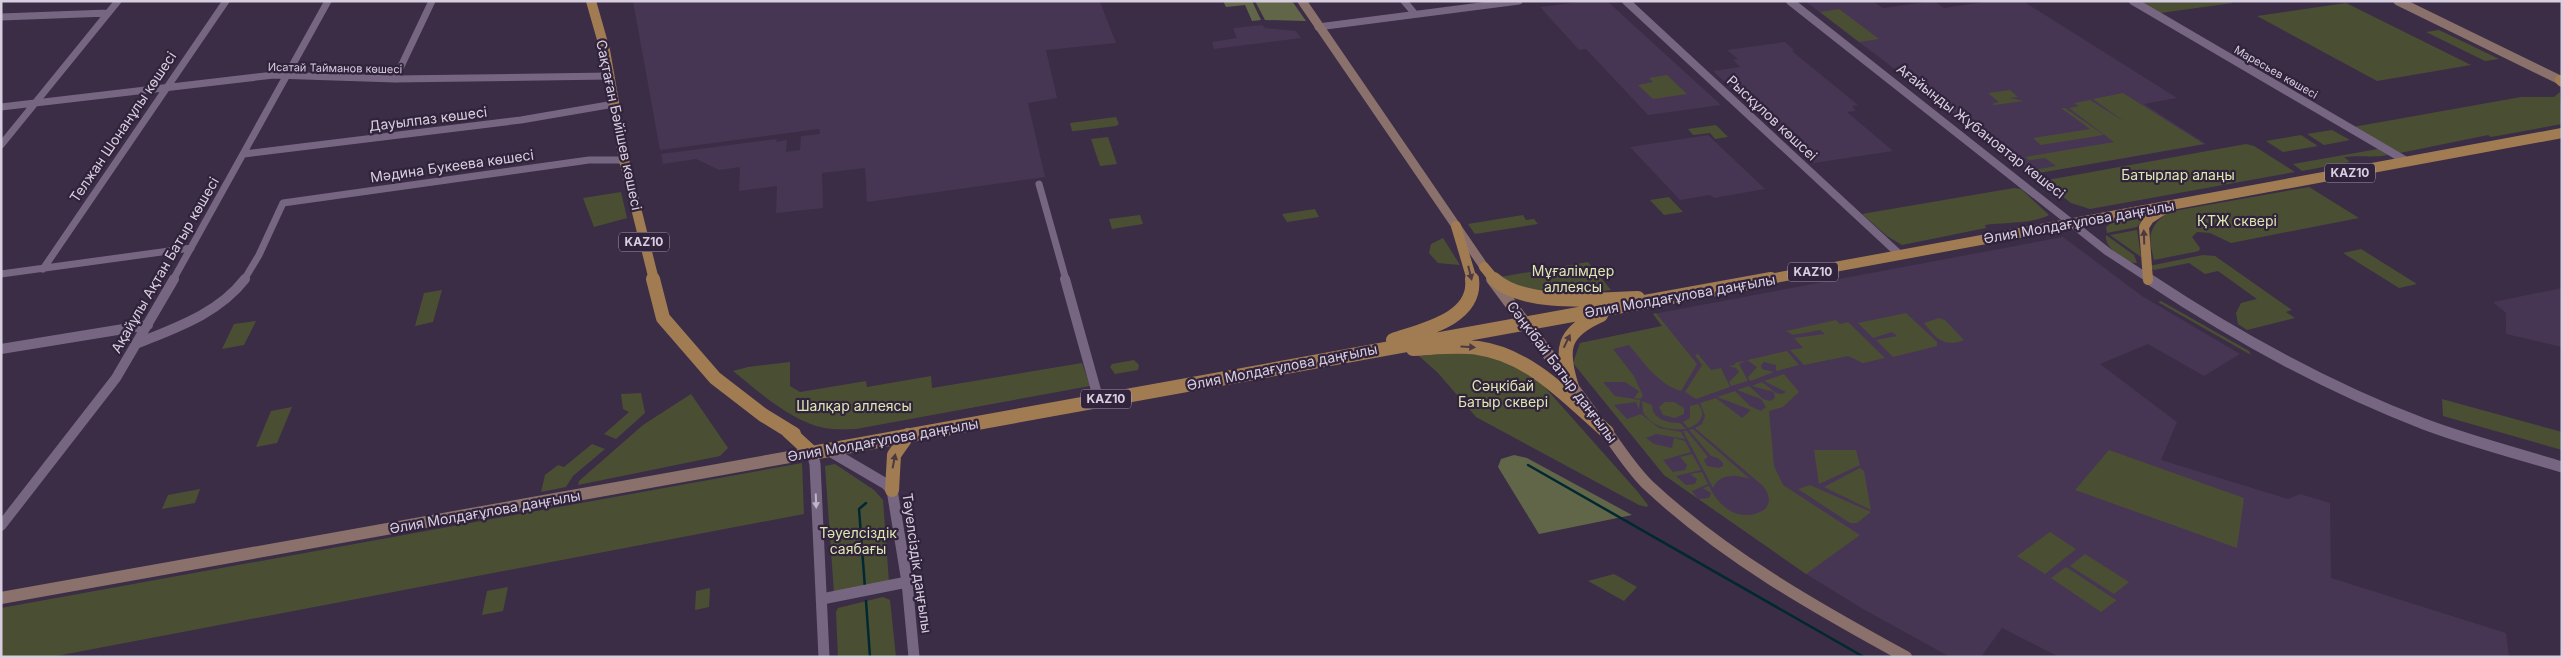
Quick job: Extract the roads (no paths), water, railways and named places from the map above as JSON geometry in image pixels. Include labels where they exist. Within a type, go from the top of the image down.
[{"type":"main road","name":"Сақтаған Бәйішев көшесі","points":[[591,1],[610,76],[624,160],[663,318],[711,374],[763,415],[788,431],[828,450]]},
{"type":"main road","name":"Сәңкібай Батыр даңғылы","points":[[1302,1],[1484,268],[1572,387],[1648,485],[1702,530],[1744,561],[1835,618],[1906,657]]},
{"type":"main road","points":[[2398,1],[2561,79]]},
{"type":"main road","points":[[2413,1],[2561,79]]},
{"type":"main road","name":"Әлия Молдағұлова даңғылы","points":[[1,598],[908,436],[1358,352],[1673,298],[2562,133]]},
{"type":"main road","points":[[2148,280],[2144,227],[2149,219],[2169,206]]},
{"type":"main road","points":[[1358,352],[1441,322],[1453,316],[1469,303],[1473,287],[1456,226]]},
{"type":"main road","points":[[1484,268],[1500,284],[1525,294],[1552,297],[1673,298]]},
{"type":"main road","points":[[1572,387],[1564,361],[1563,350],[1568,336],[1576,328],[1592,318],[1647,302]]},
{"type":"main road","points":[[1358,352],[1463,347],[1488,349],[1505,354],[1536,371],[1607,432]]},
{"type":"main road","name":"Сақтаған Бәйішев көшесі","points":[[788,431],[812,453]]},
{"type":"main road","points":[[892,490],[894,455],[908,436]]},
{"type":"street","points":[[1,145],[118,1]]},
{"type":"street","name":"Телжан Шонанұлы көшесі","points":[[43,269],[165,87],[226,1]]},
{"type":"street","name":"Ақайұлы Ақтан Батыр көшесі","points":[[1,526],[106,391],[148,325],[328,1]]},
{"type":"street","points":[[395,79],[432,1]]},
{"type":"street","points":[[1404,1],[1415,14]]},
{"type":"street","points":[[1318,27],[1519,1]]},
{"type":"street","name":"Рысқұлов көшсеі","points":[[1626,1],[1900,255]]},
{"type":"street","name":"Ағайынды Жұбановтар көшесі","points":[[1790,1],[2072,223],[2148,280],[2244,339],[2310,374],[2425,424],[2562,467]]},
{"type":"street","name":"Маресьев көшесі","points":[[2133,1],[2408,162]]},
{"type":"street","points":[[1,17],[108,13]]},
{"type":"street","name":"Исатай Тайманов көшесі","points":[[1,107],[165,87],[287,75],[395,79],[610,76]]},
{"type":"street","name":"Дауылпаз көшесі","points":[[244,154],[520,120],[614,104]]},
{"type":"street","name":"Мәдина Букеева көшесі","points":[[136,344],[192,320],[218,305],[234,292],[248,274],[283,203],[589,160],[624,160]]},
{"type":"street","points":[[1039,184],[1099,401]]},
{"type":"street","points":[[1,274],[191,248]]},
{"type":"street","points":[[1,349],[148,325]]},
{"type":"street","name":"Тәуелсіздік даңғылы","points":[[828,450],[886,484],[892,490],[907,582],[914,657]]},
{"type":"street","points":[[812,453],[815,464],[824,657]]},
{"type":"street","points":[[822,599],[907,582]]},
{"type":"waterway","points":[[1528,465],[1864,657]]},
{"type":"waterway","points":[[865,588],[859,509],[866,503]]},
{"type":"waterway","points":[[866,601],[870,657]]},
{"type":"park label","name":"Батырлар алаңы","points":[[2178,175]]},
{"type":"park label","name":"ҚТЖ сквері","points":[[2237,221]]},
{"type":"park label","name":"Мұғалімдер аллеясы","points":[[1573,280]]},
{"type":"park label","name":"Сәңкібай Батыр сквері","points":[[1503,394]]},
{"type":"park label","name":"Шалқар аллеясы","points":[[854,406]]},
{"type":"park label","name":"Тәуелсіздік саябағы","points":[[858,542]]}]
